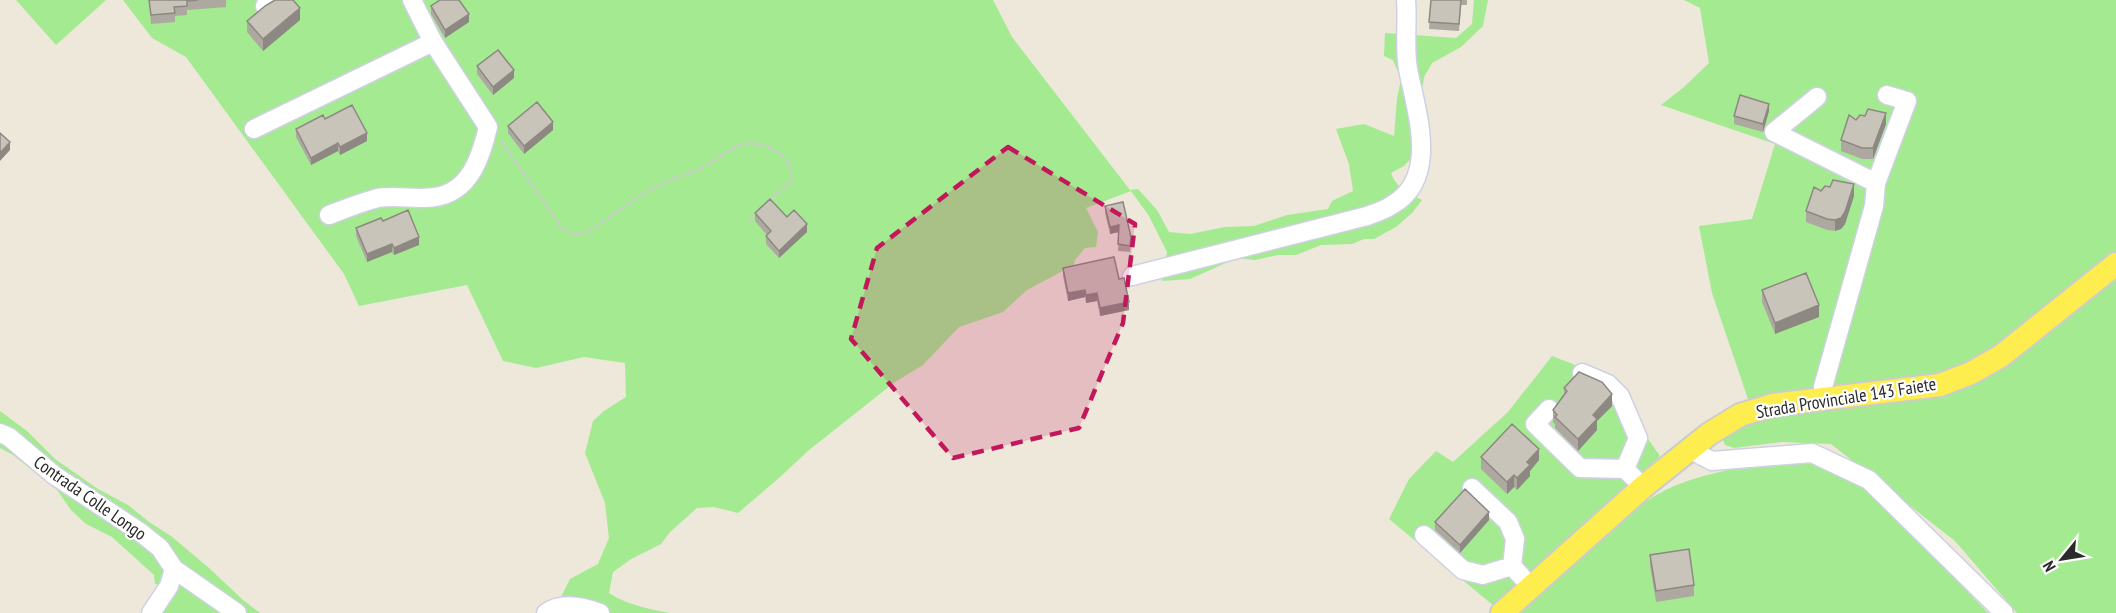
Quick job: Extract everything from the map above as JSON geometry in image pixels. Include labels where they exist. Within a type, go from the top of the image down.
[{"type":"main road","name":"Strada Provinciale 143 Faiete","points":[[1518,604],[1643,487],[1709,434],[1740,415],[1773,405],[1940,385],[1971,373],[2001,356],[2116,264]]},
{"type":"street","points":[[329,215],[379,198],[406,196],[435,198],[454,190],[471,174],[482,152],[488,128],[433,42],[412,0]]},
{"type":"street","points":[[1132,276],[1367,216],[1394,205],[1411,188],[1421,161],[1420,119],[1408,67],[1406,0]]},
{"type":"street","points":[[254,129],[433,42]]},
{"type":"street","points":[[1822,399],[1823,387],[1874,206],[1876,183],[1907,101],[1887,95]]},
{"type":"street","points":[[1817,97],[1774,132],[1876,183]]},
{"type":"street","points":[[1582,373],[1608,384],[1620,396],[1638,438],[1625,469]]},
{"type":"street","points":[[1549,409],[1535,424],[1580,468],[1625,469],[1643,487]]},
{"type":"street","name":"Contrada Colle Longo","points":[[0,433],[9,437],[54,475],[140,531],[160,548],[174,569],[237,613]]},
{"type":"street","points":[[1689,449],[1712,461],[1812,453],[1869,480],[2004,613]]},
{"type":"street","points":[[1472,488],[1508,522],[1515,540],[1512,566],[1518,604]]},
{"type":"street","points":[[1424,535],[1463,570],[1483,575],[1512,566]]},
{"type":"street","points":[[151,613],[166,592],[174,569]]},
{"type":"street","points":[[546,613],[555,608],[574,607],[584,607],[600,613]]},
{"type":"path","points":[[488,128],[495,133],[561,227],[569,234],[588,232],[660,185],[704,167],[725,152],[746,144],[764,146],[777,152],[786,159],[791,170],[791,181],[767,203]]},
{"type":"path","points":[[750,220],[759,210]]},
{"type":"highlighted area","points":[[1008,147],[1135,224],[1123,323],[1079,428],[953,458],[851,339],[877,248]]},
{"type":"green space","points":[[16,0],[106,0],[56,45]]},
{"type":"green space","points":[[123,0],[993,0],[1012,37],[1130,190],[1138,189],[1157,210],[1169,232],[1190,234],[1225,227],[1254,226],[1287,215],[1328,209],[1332,201],[1353,191],[1349,164],[1336,129],[1364,124],[1394,136],[1401,79],[1393,60],[1384,56],[1385,33],[1456,38],[1472,24],[1474,0],[1488,0],[1483,26],[1461,47],[1432,63],[1424,77],[1423,85],[1411,99],[1415,154],[1404,166],[1391,173],[1399,186],[1422,200],[1412,213],[1396,227],[1374,239],[1364,239],[1352,244],[1321,245],[1296,255],[1278,255],[1255,260],[1237,258],[1190,279],[1162,281],[1167,252],[1149,216],[1131,191],[1086,208],[1098,232],[1096,247],[1085,248],[1075,260],[1074,265],[1027,290],[1003,312],[959,327],[923,365],[895,382],[809,450],[738,513],[714,507],[697,508],[670,532],[661,544],[631,559],[613,572],[609,593],[631,604],[670,613],[553,613],[570,579],[598,564],[609,538],[605,503],[585,453],[593,421],[626,397],[625,363],[584,357],[536,368],[503,361],[467,285],[359,306],[344,274],[186,57],[152,38]]},
{"type":"green space","points":[[1684,0],[2116,0],[2116,613],[2017,613],[1955,541],[1831,444],[1782,442],[1734,448],[1725,445],[1722,437],[1734,428],[1831,385],[1748,399],[1712,293],[1699,226],[1752,219],[1775,144],[1661,105],[1709,63],[1700,8]]},
{"type":"green space","points":[[1552,356],[1609,378],[1660,456],[1494,606],[1389,519],[1409,479],[1436,451],[1453,462],[1508,412]]},
{"type":"green space","points":[[0,411],[27,431],[55,459],[98,489],[128,505],[171,536],[260,613],[160,613],[173,588],[155,584],[154,575],[112,537],[86,524],[71,510],[57,490],[13,455],[0,448]]},
{"type":"green space","points":[[1766,463],[1814,464],[1866,485],[1988,613],[1516,613],[1622,518],[1660,493],[1699,477]]},
{"type":"building","points":[[149,0],[198,0],[187,1],[187,6],[174,7],[175,13],[151,15]]},
{"type":"building","points":[[275,0],[293,0],[300,8],[263,39],[247,21]]},
{"type":"building","points":[[440,0],[459,0],[469,14],[445,30],[431,6]]},
{"type":"building","points":[[1431,0],[1461,0],[1459,24],[1429,22]]},
{"type":"building","points":[[498,50],[514,70],[493,87],[477,66]]},
{"type":"building","points":[[1740,95],[1769,104],[1763,124],[1734,116]]},
{"type":"building","points":[[537,102],[553,122],[524,146],[508,126]]},
{"type":"building","points":[[352,105],[367,133],[340,147],[338,143],[311,158],[296,129],[323,115],[325,119]]},
{"type":"building","points":[[1868,109],[1886,113],[1873,148],[1862,148],[1841,140],[1849,115],[1856,120],[1860,115],[1865,116]]},
{"type":"building","points":[[0,133],[10,142],[0,153]]},
{"type":"building","points":[[1833,180],[1854,184],[1841,218],[1827,219],[1806,211],[1814,187],[1821,191],[1825,186],[1830,187]]},
{"type":"building","points":[[770,199],[787,217],[794,210],[807,224],[779,251],[766,236],[771,231],[755,213]]},
{"type":"building","points":[[1123,202],[1131,237],[1130,246],[1118,244],[1119,225],[1110,227],[1105,206]]},
{"type":"building","points":[[408,210],[419,237],[394,248],[392,244],[367,254],[356,228],[381,218],[383,221]]},
{"type":"building","points":[[1114,257],[1119,279],[1124,278],[1129,302],[1100,308],[1097,293],[1086,295],[1085,290],[1068,293],[1063,268]]},
{"type":"building","points":[[1806,273],[1819,305],[1775,323],[1762,290]]},
{"type":"building","points":[[1579,372],[1602,382],[1612,394],[1593,415],[1597,419],[1578,439],[1555,417],[1557,415],[1553,410],[1567,391],[1564,388]]},
{"type":"building","points":[[1512,424],[1539,449],[1527,462],[1530,465],[1517,478],[1514,475],[1507,482],[1481,457]]},
{"type":"building","points":[[1465,489],[1489,512],[1460,545],[1435,522]]},
{"type":"building","points":[[1689,549],[1694,585],[1656,591],[1650,555]]}]
